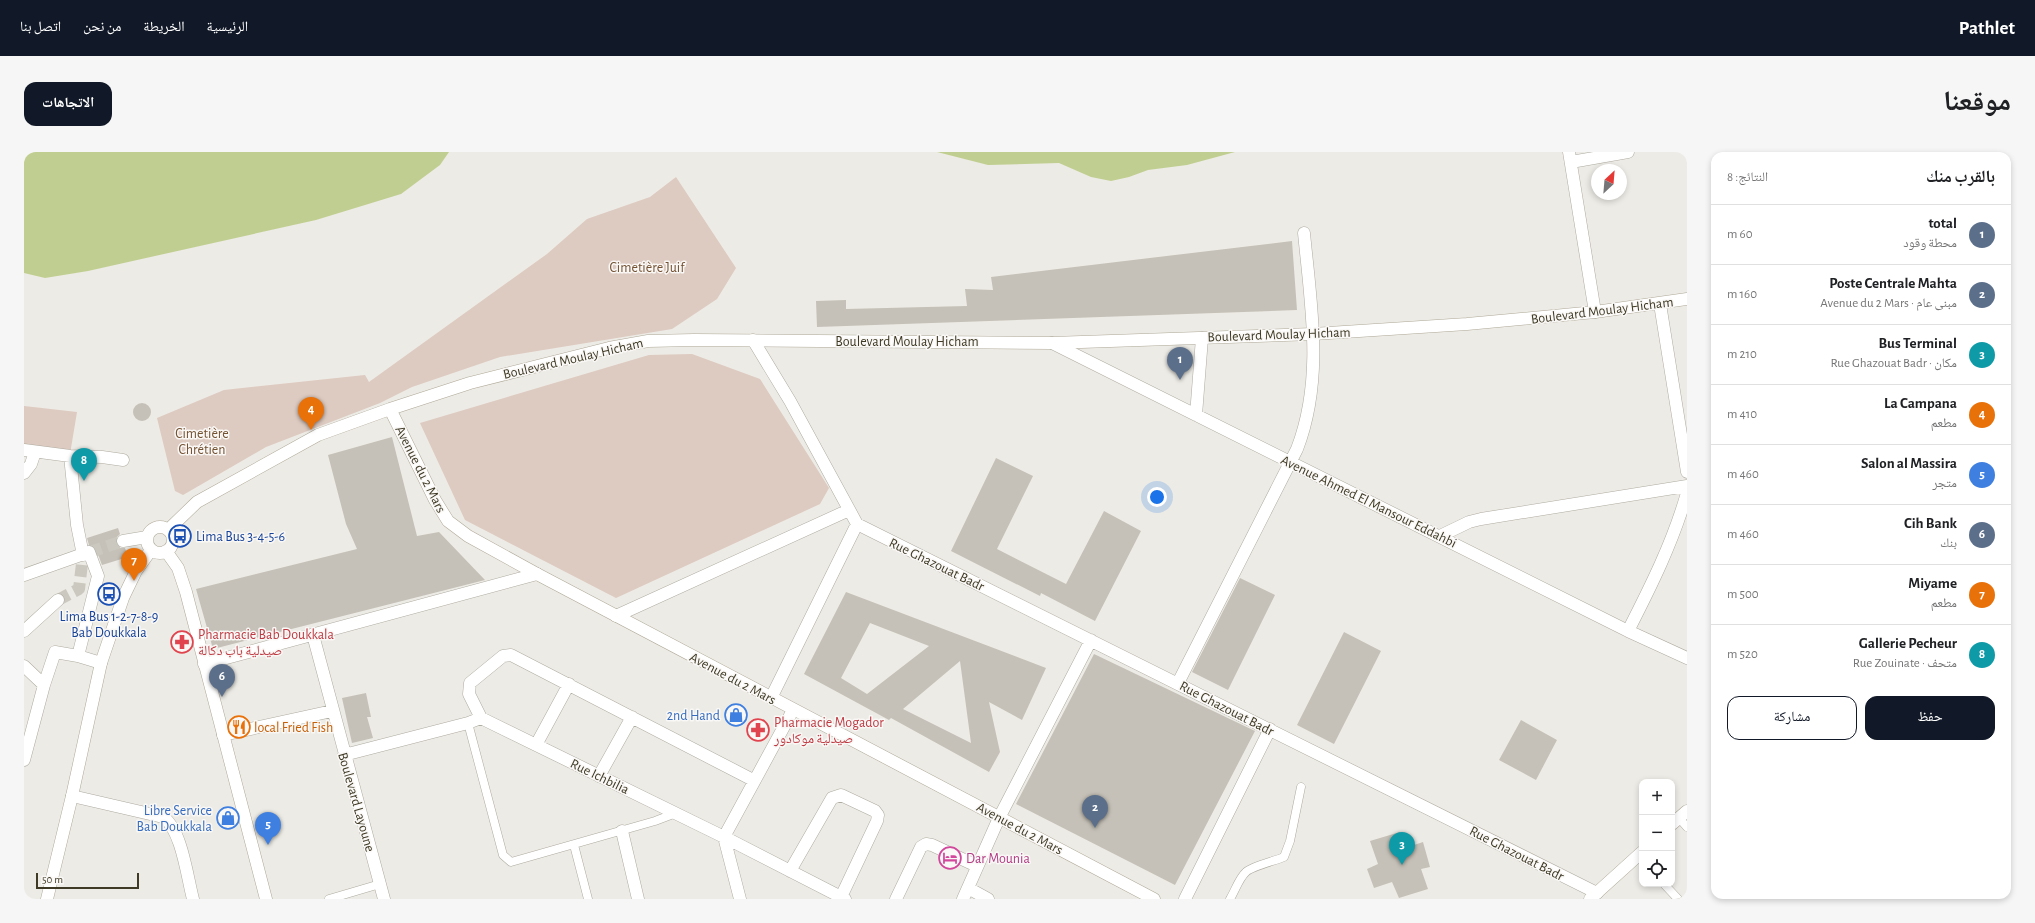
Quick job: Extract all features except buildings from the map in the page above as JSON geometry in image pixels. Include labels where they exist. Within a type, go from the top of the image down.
[{"type":"street","points":[[1595,312],[1570,157],[1628,152]]},
{"type":"street","points":[[1178,683],[1303,433],[1312,396],[1313,334],[1304,233]]},
{"type":"street","name":"Boulevard Moulay Hicham","points":[[168,530],[197,502],[318,435],[390,409],[470,383],[609,348],[648,341],[753,340],[1052,343],[1313,334],[1467,324],[1595,312],[1687,299]]},
{"type":"street","points":[[1660,304],[1687,472]]},
{"type":"street","points":[[1196,415],[1202,338]]},
{"type":"street","points":[[753,340],[790,402],[857,524],[771,698]]},
{"type":"street","name":"Avenue Ahmed El Mansour Eddahbi","points":[[1052,343],[1628,631],[1687,658]]},
{"type":"street","name":"Avenue du 2 Mars","points":[[390,409],[434,500],[448,521],[468,536],[793,710],[1154,899]]},
{"type":"street","points":[[24,473],[31,464],[30,451],[123,460]]},
{"type":"street","points":[[70,456],[77,525],[87,553],[98,576],[78,656]]},
{"type":"street","points":[[1440,536],[1469,522],[1481,519],[1687,486]]},
{"type":"street","points":[[1628,631],[1658,573],[1678,525],[1687,493]]},
{"type":"street","points":[[616,616],[849,510]]},
{"type":"street","name":"Rue Ghazouat Badr","points":[[857,524],[1270,729],[1593,896]]},
{"type":"street","points":[[162,527],[168,530],[173,539],[170,548],[166,551],[156,553],[151,550],[147,544],[147,537],[150,531],[162,527]]},
{"type":"street","points":[[122,541],[147,537]]},
{"type":"street","points":[[47,899],[72,796],[101,663],[123,598],[136,571],[151,550]]},
{"type":"street","points":[[166,551],[178,568],[199,640],[222,735],[266,899]]},
{"type":"street","points":[[24,575],[87,553]]},
{"type":"street","points":[[204,664],[537,574]]},
{"type":"street","points":[[24,631],[58,600]]},
{"type":"street","name":"Boulevard Layoune","points":[[313,635],[344,756],[384,899]]},
{"type":"street","points":[[988,899],[965,893],[999,818],[1091,640]]},
{"type":"street","points":[[24,760],[44,685],[55,652],[78,656],[101,663]]},
{"type":"street","points":[[344,756],[468,723],[481,718],[469,694],[470,684],[506,654],[516,657],[754,780]]},
{"type":"street","points":[[24,666],[44,685]]},
{"type":"street","points":[[536,745],[569,684]]},
{"type":"street","points":[[740,899],[724,837],[793,710]]},
{"type":"street","points":[[222,735],[332,711]]},
{"type":"street","points":[[599,776],[632,717]]},
{"type":"street","name":"Rue Ichbilia","points":[[481,718],[676,813],[843,898]]},
{"type":"street","points":[[1185,899],[1270,729]]},
{"type":"street","points":[[790,871],[832,798],[841,795],[875,811],[878,815],[877,821],[843,898]]},
{"type":"street","points":[[72,796],[163,817],[170,822],[176,833],[193,899]]},
{"type":"street","points":[[622,831],[638,899]]},
{"type":"street","points":[[896,899],[921,847],[926,844],[932,845],[977,866]]},
{"type":"street","points":[[1593,896],[1639,858]]},
{"type":"lane","points":[[468,723],[503,855],[510,862],[622,831],[676,813]]},
{"type":"lane","points":[[1230,899],[1246,872],[1256,866],[1269,864],[1284,857],[1290,841],[1301,787]]},
{"type":"lane","points":[[574,844],[588,899]]},
{"type":"lane","points":[[329,899],[380,884]]},
{"type":"lane","points":[[1667,887],[1678,899]]},
{"type":"green space","name":"Cimetière Juif","points":[[676,177],[736,268],[717,299],[672,329],[500,357],[412,387],[380,403],[266,447],[183,495],[175,491],[157,418],[224,390],[365,375],[369,382],[547,254],[587,219],[650,197]]},
{"type":"green space","points":[[692,354],[760,379],[829,488],[820,504],[616,598],[465,520],[420,423],[649,355]]},
{"type":"green space","points":[[24,406],[77,412],[70,454],[24,449]]},
{"type":"shaded area","points":[[24,152],[449,152],[440,165],[401,194],[316,220],[88,271],[45,278],[24,273]]},
{"type":"shaded area","points":[[937,152],[1235,152],[1187,165],[1148,170],[1129,177],[1111,181],[1091,177],[1059,163],[988,165]]},
{"type":"tunnel","points":[[90,552],[123,541]]},
{"type":"tunnel","points":[[58,600],[79,589],[83,555]]},
{"type":"place","name":"total","points":[[1180,380]]},
{"type":"place","name":"La Campana","points":[[311,430]]},
{"type":"place","name":"Gallerie Pecheur","points":[[84,481]]},
{"type":"place","name":"Lima Bus 3-4-5-6","points":[[180,536]]},
{"type":"place","name":"Miyame","points":[[134,581]]},
{"type":"place","name":"Lima Bus 1-2-7-8-9 Bab Doukkala","points":[[109,594]]},
{"type":"place","name":"Pharmacie Bab Doukkala صيدلية باب دكالة","points":[[182,642]]},
{"type":"place","name":"Cih Bank","points":[[222,697]]},
{"type":"place","name":"2nd Hand","points":[[736,715]]},
{"type":"place","name":"local Fried Fish","points":[[239,727]]},
{"type":"place","name":"Pharmacie Mogador صيدلية موكادور","points":[[758,730]]},
{"type":"place","name":"Libre Service Bab Doukkala","points":[[228,818]]},
{"type":"place","name":"Poste Centrale Mahta","points":[[1095,828]]},
{"type":"place","name":"Salon al Massira","points":[[268,845]]},
{"type":"place","name":"Dar Mounia","points":[[950,858]]},
{"type":"place","name":"Bus Terminal","points":[[1402,865]]},
{"type":"park label","name":"Cimetière Chrétien","points":[[202,442]]}]
